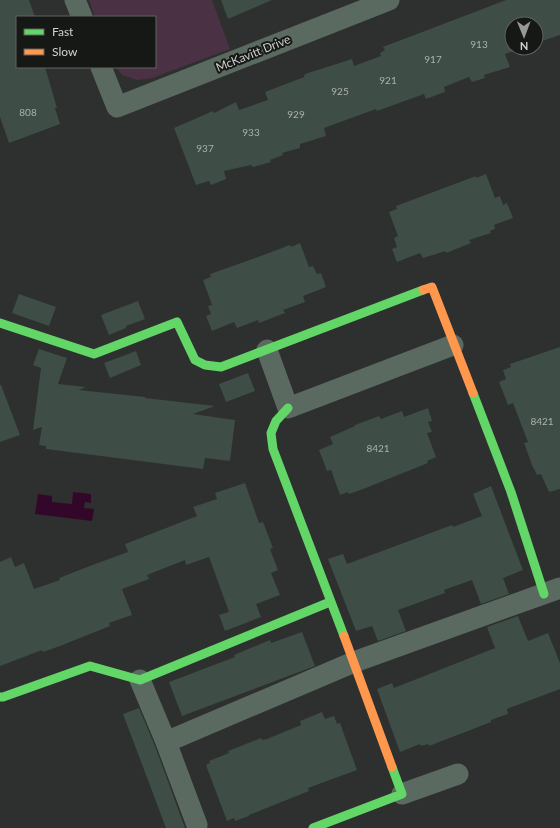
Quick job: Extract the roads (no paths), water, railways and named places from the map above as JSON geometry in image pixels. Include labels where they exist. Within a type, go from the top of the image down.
[{"type":"street","points":[[75,0],[82,16]]},
{"type":"street","name":"McKavitt Drive","points":[[101,68],[117,107],[357,6],[388,0]]},
{"type":"street","points":[[0,323],[94,354],[177,322],[195,360],[204,365],[221,367],[432,287],[453,345],[499,460],[526,536],[552,591],[354,662],[166,742]]},
{"type":"street","points":[[402,794],[354,662],[273,449],[271,433],[276,421],[288,408],[453,345]]},
{"type":"street","points":[[267,350],[288,408]]},
{"type":"street","points":[[0,697],[90,666],[140,680],[330,602]]},
{"type":"street","points":[[140,680],[166,742],[197,825]]},
{"type":"street","points":[[313,828],[458,774]]}]
